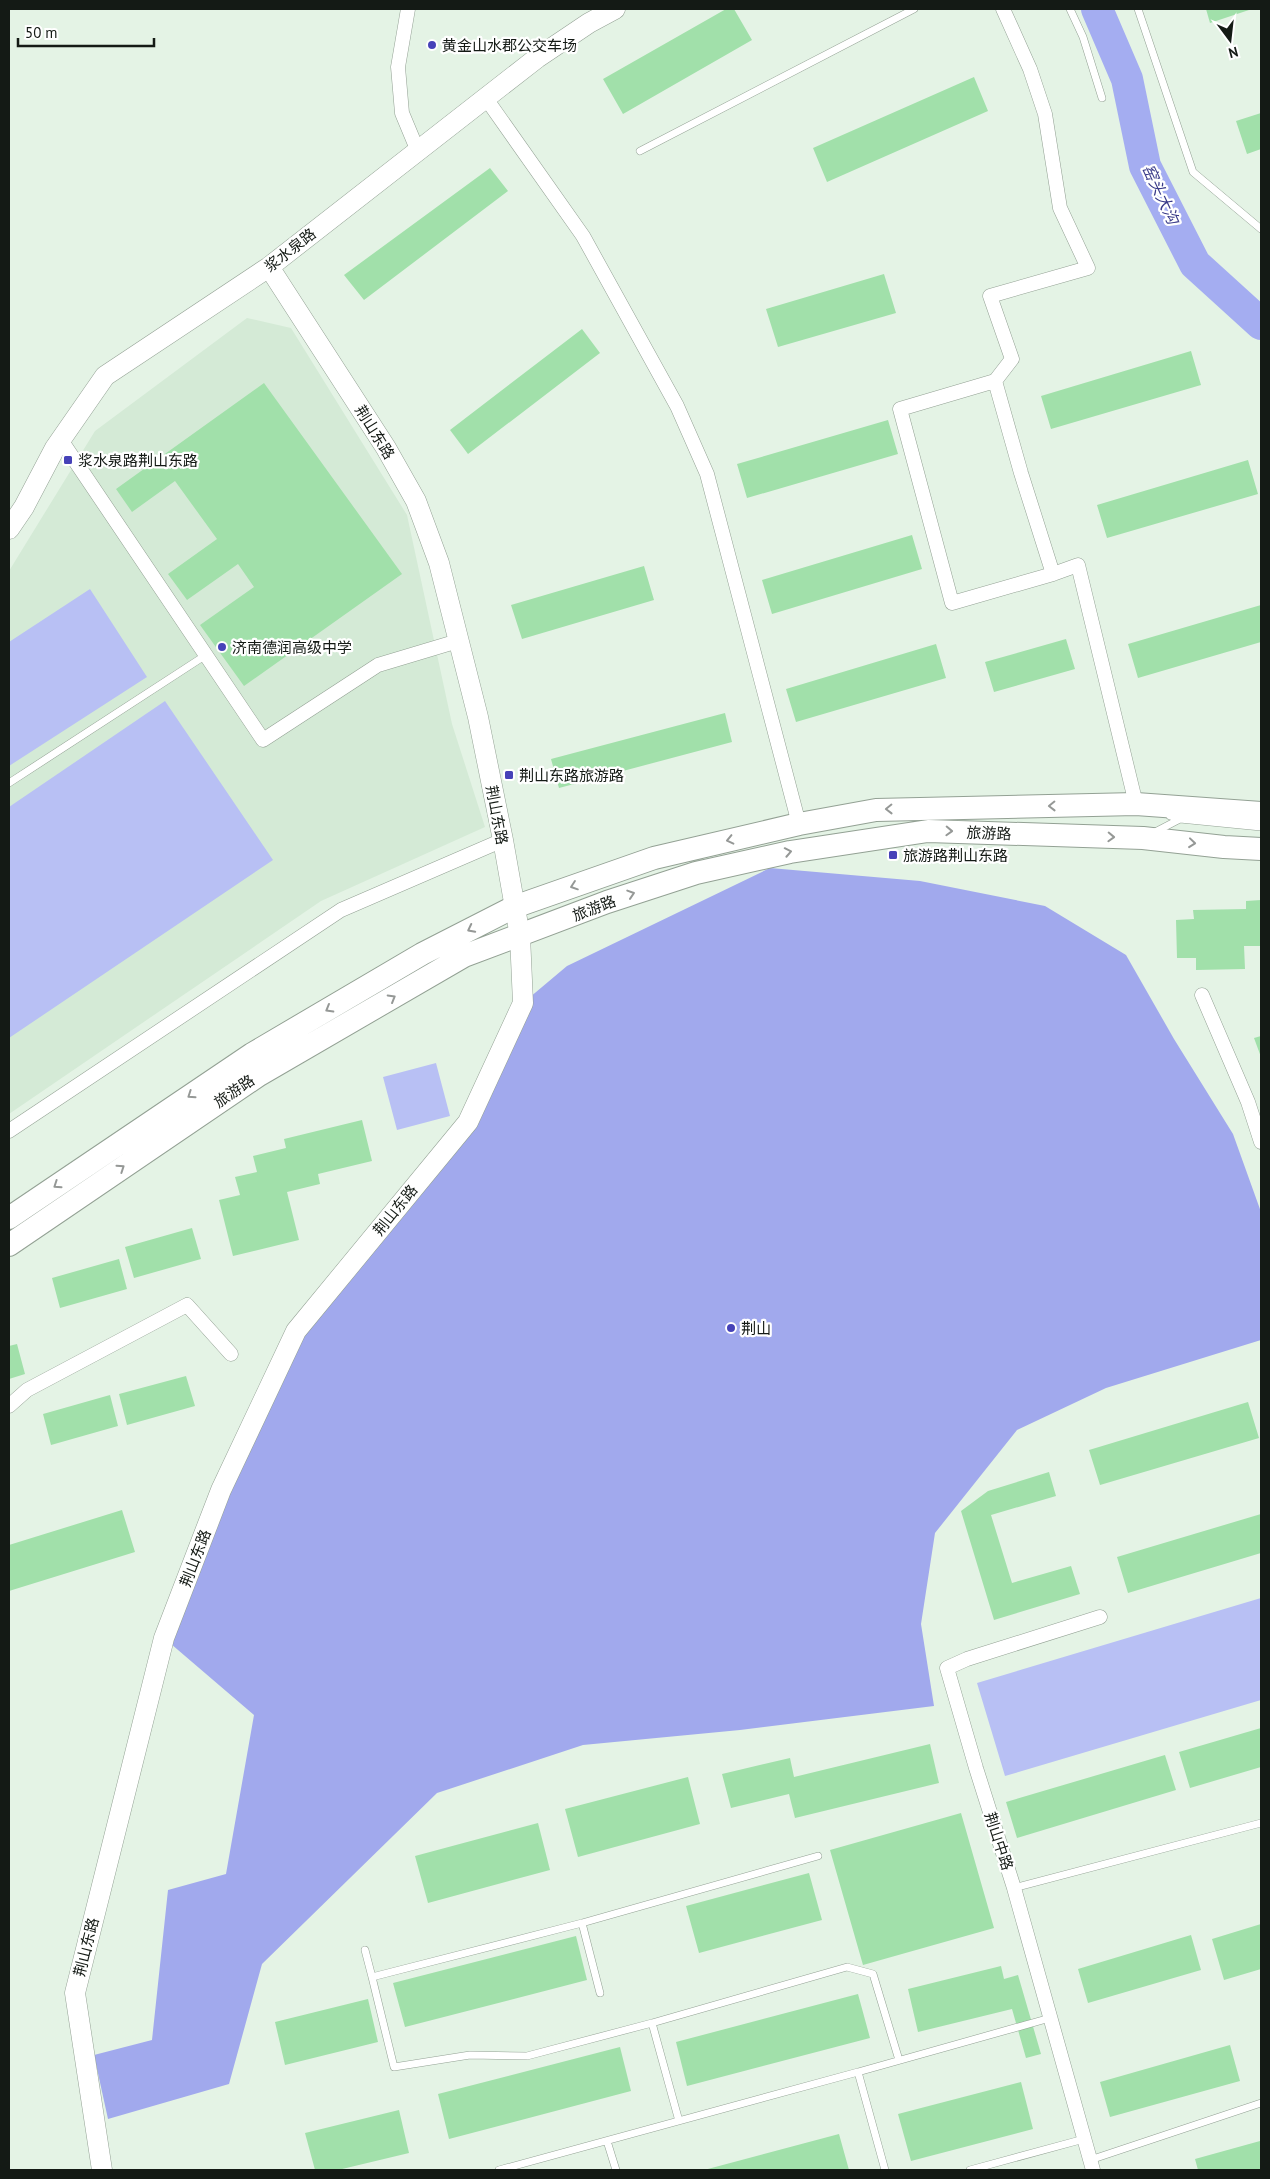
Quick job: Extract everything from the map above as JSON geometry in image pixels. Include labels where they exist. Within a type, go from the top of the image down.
[{"type":"main road","name":"旅游路","points":[[9,1218],[252,1054],[422,954],[514,907],[654,858],[799,824],[876,810],[1136,804],[1261,813]]},
{"type":"main road","name":"旅游路","points":[[9,1245],[259,1075],[464,956],[607,902],[696,874],[790,852],[928,830],[1143,838],[1224,847],[1261,848]]},
{"type":"street","points":[[408,9],[398,67],[402,113],[418,149]]},
{"type":"street","name":"浆水泉路","points":[[9,529],[24,507],[61,440],[105,376],[269,267],[537,58],[615,9]]},
{"type":"street","points":[[1003,9],[1030,69],[1045,114],[1060,208],[1088,268],[990,296],[1012,359],[995,381],[900,410],[952,603],[1078,565],[1136,804]]},
{"type":"street","points":[[485,97],[583,236],[677,406],[707,474],[799,824]]},
{"type":"street","name":"荆山东路","points":[[102,2170],[75,1993],[164,1638],[221,1490],[296,1331],[468,1122],[522,1003],[520,936],[503,840],[478,717],[439,563],[416,501],[386,448],[269,267]]},
{"type":"street","points":[[995,381],[1021,473],[1053,574]]},
{"type":"street","points":[[61,440],[263,740],[378,665],[458,641]]},
{"type":"street","points":[[9,1131],[341,910],[503,840]]},
{"type":"street","points":[[1202,995],[1248,1102],[1261,1142]]},
{"type":"street","points":[[9,1406],[27,1390],[187,1305],[232,1354]]},
{"type":"street","name":"荆山中路","points":[[1091,2165],[1014,1888],[947,1668],[967,1659],[1100,1617]]},
{"type":"lane","points":[[640,151],[914,9]]},
{"type":"lane","points":[[1070,9],[1083,37],[1102,98]]},
{"type":"lane","points":[[1138,9],[1193,172],[1261,229]]},
{"type":"lane","points":[[9,783],[206,655]]},
{"type":"lane","points":[[1136,804],[1180,819],[1261,827]]},
{"type":"lane","points":[[1143,838],[1180,819]]},
{"type":"lane","points":[[1014,1888],[1261,1822]]},
{"type":"lane","points":[[372,1978],[582,1923],[818,1856]]},
{"type":"lane","points":[[582,1923],[600,1993]]},
{"type":"lane","points":[[365,1950],[394,2067],[470,2055],[527,2056],[652,2023],[847,1967],[873,1974],[899,2060]]},
{"type":"lane","points":[[499,2170],[679,2122],[1050,2018]]},
{"type":"lane","points":[[652,2023],[679,2122]]},
{"type":"lane","points":[[858,2072],[885,2170]]},
{"type":"lane","points":[[1091,2165],[1261,2103]]},
{"type":"lane","points":[[970,2170],[1084,2139]]},
{"type":"lane","points":[[607,2141],[616,2170]]},
{"type":"shaded area","name":"济南德润高级中学","points":[[247,318],[291,328],[407,515],[452,724],[485,827],[321,901],[9,1114],[9,571],[95,431]]},
{"type":"shaded area","points":[[90,589],[147,677],[9,766],[9,642]]},
{"type":"shaded area","points":[[165,701],[273,860],[9,1038],[9,807]]},
{"type":"shaded area","points":[[770,868],[920,881],[1045,906],[1126,955],[1174,1039],[1233,1134],[1261,1212],[1261,1340],[1106,1388],[1017,1430],[935,1533],[921,1624],[934,1706],[740,1730],[583,1745],[437,1793],[262,1964],[229,2084],[108,2119],[94,2055],[152,2040],[168,1890],[226,1874],[254,1715],[164,1638],[296,1331],[468,1122],[523,1003],[567,966]]},
{"type":"shaded area","points":[[436,1063],[450,1116],[397,1130],[383,1077]]},
{"type":"shaded area","points":[[1261,1598],[1261,1700],[1005,1776],[977,1683]]},
{"type":"building","points":[[726,9],[734,9],[752,40],[623,114],[603,79]]},
{"type":"building","points":[[1206,9],[1252,9],[1210,23]]},
{"type":"building","points":[[974,77],[988,111],[827,182],[813,148]]},
{"type":"building","points":[[1261,113],[1261,149],[1247,154],[1236,121]]},
{"type":"building","points":[[490,168],[508,191],[364,300],[344,275]]},
{"type":"building","points":[[884,274],[896,313],[778,347],[766,309]]},
{"type":"building","points":[[582,329],[600,353],[468,454],[450,430]]},
{"type":"building","points":[[1191,351],[1201,385],[1051,429],[1041,396]]},
{"type":"building","points":[[264,383],[402,574],[244,686],[200,625],[254,587],[238,564],[187,600],[168,574],[217,539],[175,481],[132,512],[116,489]]},
{"type":"building","points":[[888,420],[898,454],[747,498],[737,464]]},
{"type":"building","points":[[1248,460],[1258,494],[1107,538],[1097,505]]},
{"type":"building","points":[[912,535],[922,569],[772,614],[762,580]]},
{"type":"building","points":[[644,566],[654,600],[522,639],[511,605]]},
{"type":"building","points":[[1261,605],[1261,642],[1138,678],[1128,644]]},
{"type":"building","points":[[1066,639],[1075,669],[994,692],[985,662]]},
{"type":"building","points":[[936,644],[946,678],[796,722],[786,689]]},
{"type":"building","points":[[725,713],[732,742],[559,788],[551,759]]},
{"type":"building","points":[[1261,900],[1261,946],[1244,946],[1245,969],[1196,970],[1196,958],[1177,958],[1176,920],[1194,919],[1193,910],[1246,909],[1246,901]]},
{"type":"building","points":[[1261,1036],[1261,1057],[1254,1038]]},
{"type":"building","points":[[362,1120],[372,1161],[318,1174],[320,1184],[287,1192],[299,1240],[233,1256],[219,1200],[240,1195],[235,1177],[257,1172],[253,1156],[286,1148],[284,1139]]},
{"type":"building","points":[[192,1228],[201,1259],[134,1278],[125,1247]]},
{"type":"building","points":[[119,1259],[127,1289],[60,1308],[52,1278]]},
{"type":"building","points":[[17,1344],[25,1374],[9,1379],[9,1346]]},
{"type":"building","points":[[186,1376],[195,1406],[127,1425],[119,1394]]},
{"type":"building","points":[[110,1395],[118,1426],[51,1445],[43,1414]]},
{"type":"building","points":[[1248,1402],[1259,1438],[1100,1485],[1089,1450]]},
{"type":"building","points":[[1049,1472],[1056,1496],[991,1515],[1012,1583],[1071,1566],[1080,1594],[994,1620],[961,1511],[988,1491]]},
{"type":"building","points":[[122,1510],[135,1552],[9,1591],[9,1545]]},
{"type":"building","points":[[1261,1514],[1261,1553],[1128,1593],[1117,1557]]},
{"type":"building","points":[[1261,1728],[1261,1767],[1190,1788],[1179,1752]]},
{"type":"building","points":[[930,1744],[939,1783],[795,1818],[789,1794],[731,1808],[722,1774],[790,1758],[794,1777]]},
{"type":"building","points":[[1165,1755],[1176,1790],[1017,1838],[1006,1802]]},
{"type":"building","points":[[688,1777],[700,1824],[578,1857],[565,1809]]},
{"type":"building","points":[[961,1813],[994,1928],[863,1965],[830,1850]]},
{"type":"building","points":[[538,1823],[550,1870],[428,1903],[415,1856]]},
{"type":"building","points":[[809,1873],[822,1920],[699,1953],[686,1906]]},
{"type":"building","points":[[1261,1924],[1261,1969],[1224,1980],[1212,1939]]},
{"type":"building","points":[[1191,1935],[1201,1970],[1088,2003],[1078,1969]]},
{"type":"building","points":[[576,1936],[587,1980],[405,2027],[393,1983]]},
{"type":"building","points":[[1001,1966],[1004,1979],[1018,1975],[1041,2054],[1026,2058],[1012,2009],[918,2032],[908,1989]]},
{"type":"building","points":[[858,1994],[870,2038],[687,2086],[676,2042]]},
{"type":"building","points":[[368,1999],[378,2042],[285,2065],[275,2022]]},
{"type":"building","points":[[1230,2045],[1240,2081],[1110,2117],[1100,2082]]},
{"type":"building","points":[[620,2047],[631,2091],[449,2139],[438,2094]]},
{"type":"building","points":[[1021,2082],[1033,2129],[911,2161],[898,2114]]},
{"type":"building","points":[[399,2110],[409,2153],[338,2170],[315,2170],[305,2133]]},
{"type":"building","points":[[839,2134],[849,2170],[704,2170]]},
{"type":"building","points":[[1260,2141],[1261,2170],[1198,2170],[1195,2159]]},
{"type":"waterway","name":"窑头大沟","points":[[1097,9],[1127,79],[1145,166],[1195,264],[1261,324]]},
{"type":"place","name":"黄金山水郡公交车场","points":[[432,45]]},
{"type":"place","name":"浆水泉路荆山东路","points":[[68,460]]},
{"type":"place","name":"济南德润高级中学","points":[[222,647]]},
{"type":"place","name":"荆山东路旅游路","points":[[509,775]]},
{"type":"place","name":"旅游路荆山东路","points":[[893,855]]},
{"type":"place","name":"荆山","points":[[731,1328]]}]
